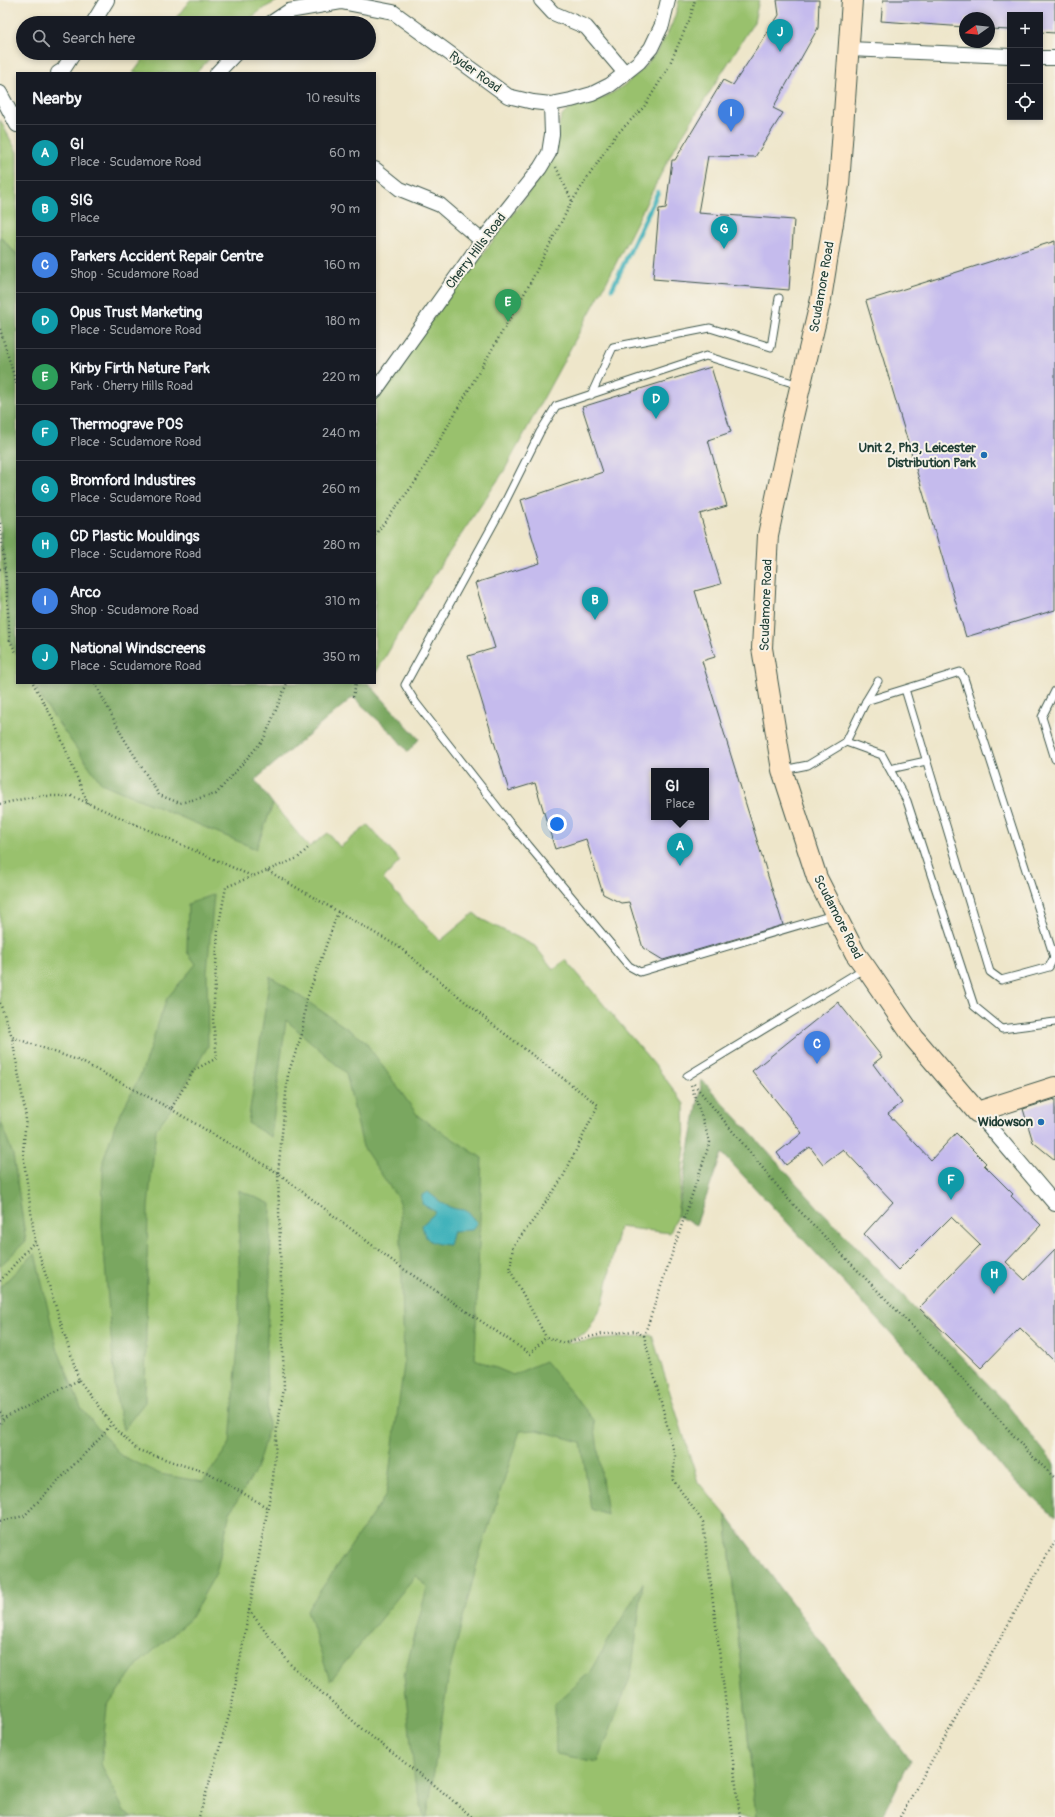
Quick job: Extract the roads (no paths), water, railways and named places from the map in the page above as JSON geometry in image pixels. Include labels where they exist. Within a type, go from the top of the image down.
[{"type":"street","points":[[97,16],[107,0]]},
{"type":"street","points":[[541,0],[553,13],[586,27],[625,73]]},
{"type":"street","name":"Ryder Road","points":[[282,16],[289,11],[341,2],[396,6],[508,96],[533,102],[551,104],[592,94],[610,85],[639,62],[651,48],[662,25],[668,0]]},
{"type":"street","name":"Scudamore Road","points":[[852,0],[839,185],[822,299],[801,385],[768,535],[762,648],[782,770],[817,878],[855,953],[914,1038],[1055,1204]]},
{"type":"street","points":[[849,49],[1007,56]]},
{"type":"street","points":[[1043,58],[1055,58]]},
{"type":"street","points":[[60,72],[63,70],[69,60]]},
{"type":"street","points":[[218,72],[229,60]]},
{"type":"street","points":[[8,99],[16,122]]},
{"type":"street","name":"Cherry Hills Road","points":[[376,389],[482,241],[540,168],[549,153],[552,134],[551,104]]},
{"type":"street","points":[[376,169],[400,189],[440,204],[482,241]]},
{"type":"street","points":[[977,1112],[1055,1087]]},
{"type":"lane","points":[[591,395],[613,347],[710,328],[771,347],[780,298]]},
{"type":"lane","points":[[801,385],[706,356],[556,406],[540,432],[501,510],[405,685],[416,703],[509,822],[629,966],[640,972],[836,914]]},
{"type":"lane","points":[[866,701],[960,672],[964,678],[1054,957],[1048,968],[1000,980],[990,972],[905,689]]},
{"type":"lane","points":[[782,770],[808,765],[846,742],[866,701],[878,681]]},
{"type":"lane","points":[[1055,690],[1042,717],[1055,759]]},
{"type":"lane","points":[[846,742],[882,755],[907,801],[974,1006],[1002,1029],[1055,1022]]},
{"type":"lane","points":[[890,769],[926,761]]},
{"type":"lane","points":[[687,1076],[866,968]]},
{"type":"water","points":[[428,1192],[441,1203],[455,1209],[467,1210],[477,1222],[472,1230],[453,1231],[449,1245],[434,1243],[427,1239],[422,1225],[436,1212],[422,1204],[422,1195]]},
{"type":"waterway","points":[[612,289],[658,192]]},
{"type":"place","name":"National Windscreens","points":[[780,52]]},
{"type":"place","name":"Arco","points":[[731,132]]},
{"type":"place","name":"Bromford Industires","points":[[724,249]]},
{"type":"place","name":"Kirby Firth Nature Park","points":[[508,322]]},
{"type":"place","name":"Opus Trust Marketing","points":[[656,419]]},
{"type":"place","name":"Unit 2, Ph3, Leicester Distribution Park","points":[[984,455]]},
{"type":"place","name":"SIG","points":[[595,620]]},
{"type":"place","name":"GI","points":[[680,866]]},
{"type":"place","name":"Parkers Accident Repair Centre","points":[[817,1064]]},
{"type":"place","name":"Widowson","points":[[1041,1122]]},
{"type":"place","name":"Thermograve POS","points":[[951,1200]]},
{"type":"place","name":"CD Plastic Mouldings","points":[[994,1294]]}]
